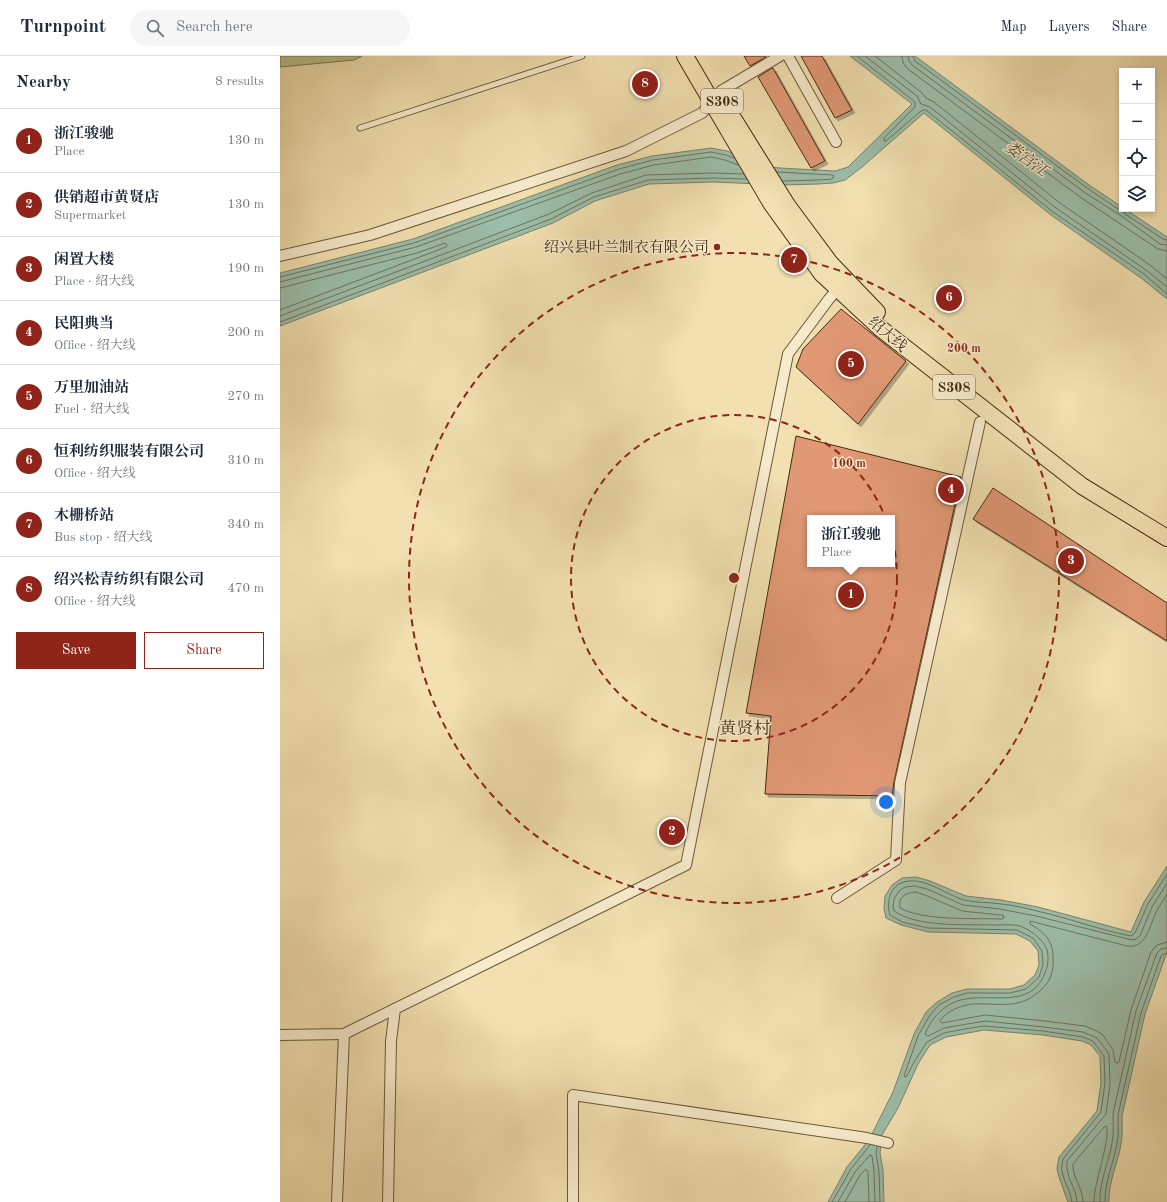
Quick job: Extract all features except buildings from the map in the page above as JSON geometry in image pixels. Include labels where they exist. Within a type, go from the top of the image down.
[{"type":"main road","name":"绍大线","points":[[685,56],[715,99],[743,144],[830,263],[842,284],[880,328],[1082,486],[1167,538]]},
{"type":"main road","name":"绍大线","points":[[696,56],[715,99]]},
{"type":"main road","name":"绍大线","points":[[743,144],[771,204],[822,274],[842,284],[886,322],[1088,478],[1167,525]]},
{"type":"street","points":[[280,256],[370,235],[626,151],[702,113],[721,90],[780,56]]},
{"type":"street","points":[[788,56],[836,142]]},
{"type":"street","points":[[280,1035],[344,1034],[686,865],[788,354],[842,284]]},
{"type":"street","points":[[837,898],[896,860],[900,783],[980,422]]},
{"type":"street","points":[[388,1202],[391,1041],[394,1009]]},
{"type":"street","points":[[336,1202],[344,1034]]},
{"type":"street","points":[[573,1202],[573,1095],[867,1138],[886,1143]]},
{"type":"lane","points":[[360,128],[582,56]]},
{"type":"green space","points":[[280,56],[362,56],[354,60],[280,67]]},
{"type":"water","name":"娄宫江","points":[[850,56],[915,56],[1089,185],[1119,205],[1119,212],[1130,212],[1167,237],[1167,299],[1141,278],[1051,215],[924,113],[845,180],[833,183],[782,185],[713,182],[649,184],[595,201],[553,223],[280,326],[280,273],[413,239],[617,165],[652,156],[711,148],[727,151],[770,167],[835,171],[848,167],[912,104]]},
{"type":"water","points":[[1167,866],[1167,952],[1145,1014],[1122,1116],[1122,1140],[1110,1188],[1109,1202],[1068,1202],[1057,1169],[1059,1157],[1097,1111],[1101,1083],[1100,1056],[1091,1045],[1082,1041],[1043,1035],[984,1030],[946,1037],[930,1045],[918,1064],[898,1108],[882,1135],[880,1153],[883,1170],[884,1202],[828,1202],[847,1167],[872,1134],[893,1092],[914,1034],[926,1012],[937,1002],[952,993],[967,989],[1010,989],[1024,985],[1035,975],[1039,965],[1038,951],[1030,941],[1016,934],[928,932],[901,925],[886,918],[884,908],[885,896],[892,885],[902,878],[916,877],[930,881],[966,896],[1001,900],[1038,907],[1131,932],[1144,902]]},
{"type":"place","name":"绍兴松青纺织有限公司","points":[[645,84]]},
{"type":"place","name":"绍兴县叶兰制衣有限公司","points":[[717,247]]},
{"type":"place","name":"木栅桥站","points":[[794,260]]},
{"type":"place","name":"恒利纺织服装有限公司","points":[[949,298]]},
{"type":"place","name":"万里加油站","points":[[851,364]]},
{"type":"place","name":"民阳典当","points":[[951,490]]},
{"type":"place","name":"闲置大楼","points":[[1071,561]]},
{"type":"place","name":"浙江骏驰","points":[[851,595]]},
{"type":"place","name":"供销超市黄贤店","points":[[672,832]]},
{"type":"district","name":"黄贤村","points":[[745,728]]}]
